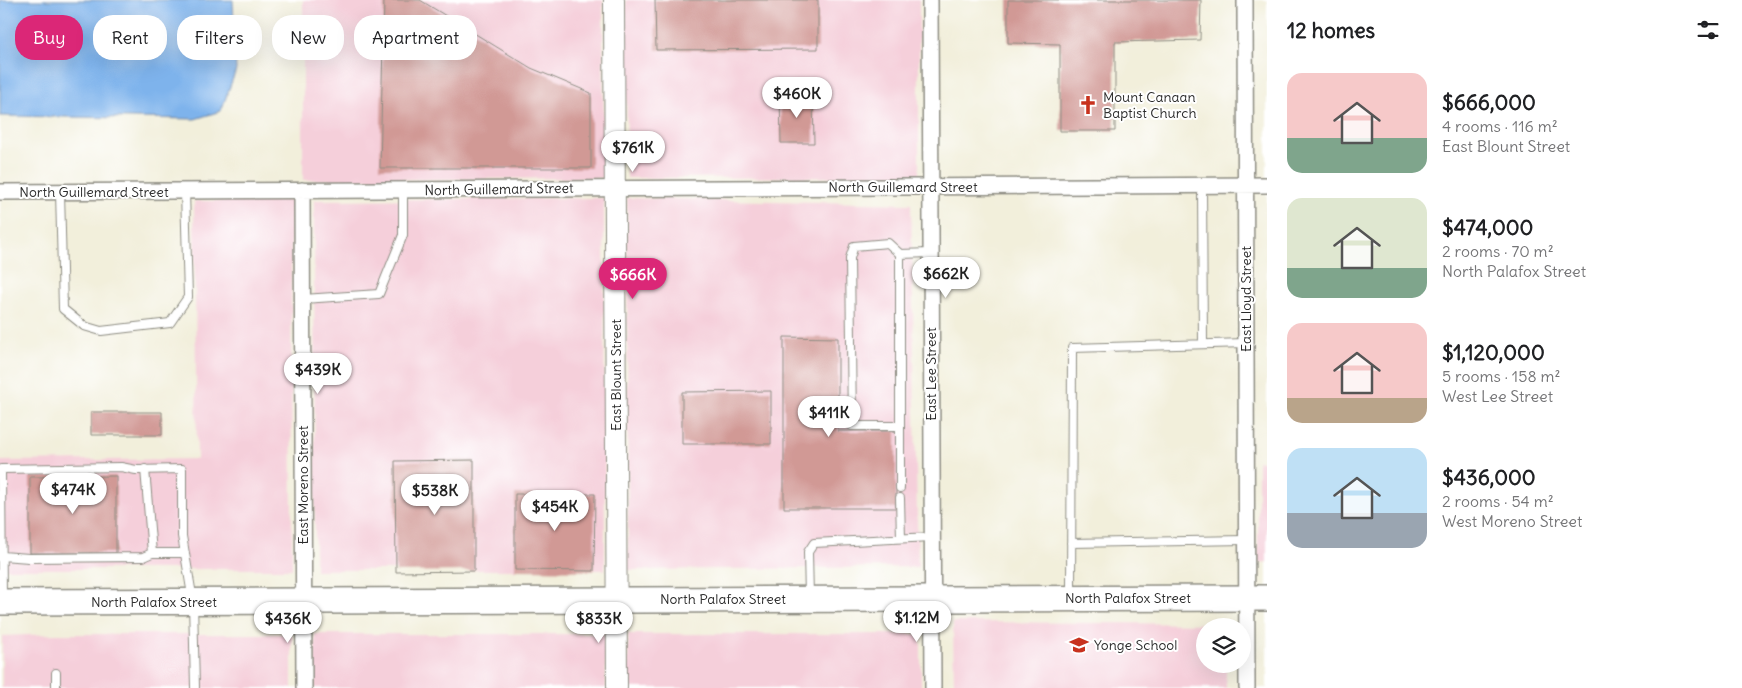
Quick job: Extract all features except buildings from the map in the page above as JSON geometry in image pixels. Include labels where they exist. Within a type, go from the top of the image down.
[{"type":"main road","name":"North Palafox Street","points":[[1,602],[1257,598]]},
{"type":"street","name":"East Blount Street","points":[[614,0],[617,688]]},
{"type":"street","name":"East Lee Street","points":[[930,0],[933,688]]},
{"type":"street","name":"East Lloyd Street","points":[[1245,0],[1246,540],[1257,598],[1247,688]]},
{"type":"street","name":"North Guillemard Street","points":[[0,192],[1267,185]]},
{"type":"street","name":"East Moreno Street","points":[[302,190],[304,688]]},
{"type":"lane","points":[[1202,185],[1203,344]]},
{"type":"lane","points":[[303,299],[379,294],[403,236],[403,190]]},
{"type":"lane","points":[[60,192],[63,309],[84,326],[101,331],[170,323],[188,297],[185,191]]},
{"type":"lane","points":[[900,426],[852,426],[850,258],[854,246],[888,243],[900,254],[931,253]]},
{"type":"lane","points":[[900,254],[900,488]]},
{"type":"lane","points":[[1071,598],[1072,348],[1246,343]]},
{"type":"lane","points":[[1,602],[1,468],[121,466],[145,469],[182,469],[182,536],[193,601],[195,688]]},
{"type":"lane","points":[[145,469],[152,553]]},
{"type":"lane","points":[[900,498],[901,538]]},
{"type":"lane","points":[[809,598],[808,552],[814,543],[932,537]]},
{"type":"lane","points":[[1071,543],[1246,540]]},
{"type":"lane","points":[[2,556],[30,558],[143,557],[152,553],[185,553]]},
{"type":"lane","points":[[56,673],[56,688]]},
{"type":"shaded area","points":[[303,0],[603,0],[604,178],[303,180],[303,60],[344,60],[344,15],[303,15]]},
{"type":"shaded area","points":[[626,0],[919,0],[919,177],[627,178]]},
{"type":"shaded area","points":[[604,198],[605,570],[315,570],[314,200]]},
{"type":"shaded area","points":[[627,198],[911,204],[918,567],[628,570]]},
{"type":"shaded area","points":[[291,200],[292,569],[0,569],[0,461],[197,459],[194,201]]},
{"type":"shaded area","points":[[1258,461],[1267,461],[1267,562],[1258,563]]},
{"type":"shaded area","name":"Yonge School","points":[[953,622],[1196,624],[1196,673],[1226,673],[1226,688],[954,688]]},
{"type":"shaded area","points":[[54,634],[292,634],[292,688],[2,688],[2,636]]},
{"type":"shaded area","points":[[315,634],[605,634],[606,688],[315,688]]},
{"type":"shaded area","points":[[628,634],[921,634],[921,688],[628,688]]},
{"type":"water","points":[[0,0],[233,0],[234,15],[177,15],[177,60],[236,60],[236,70],[221,111],[195,119],[0,116]]},
{"type":"place","name":"Mount Canaan Baptist Church","points":[[1088,105]]},
{"type":"place","name":"Yonge School","points":[[1079,645]]}]
